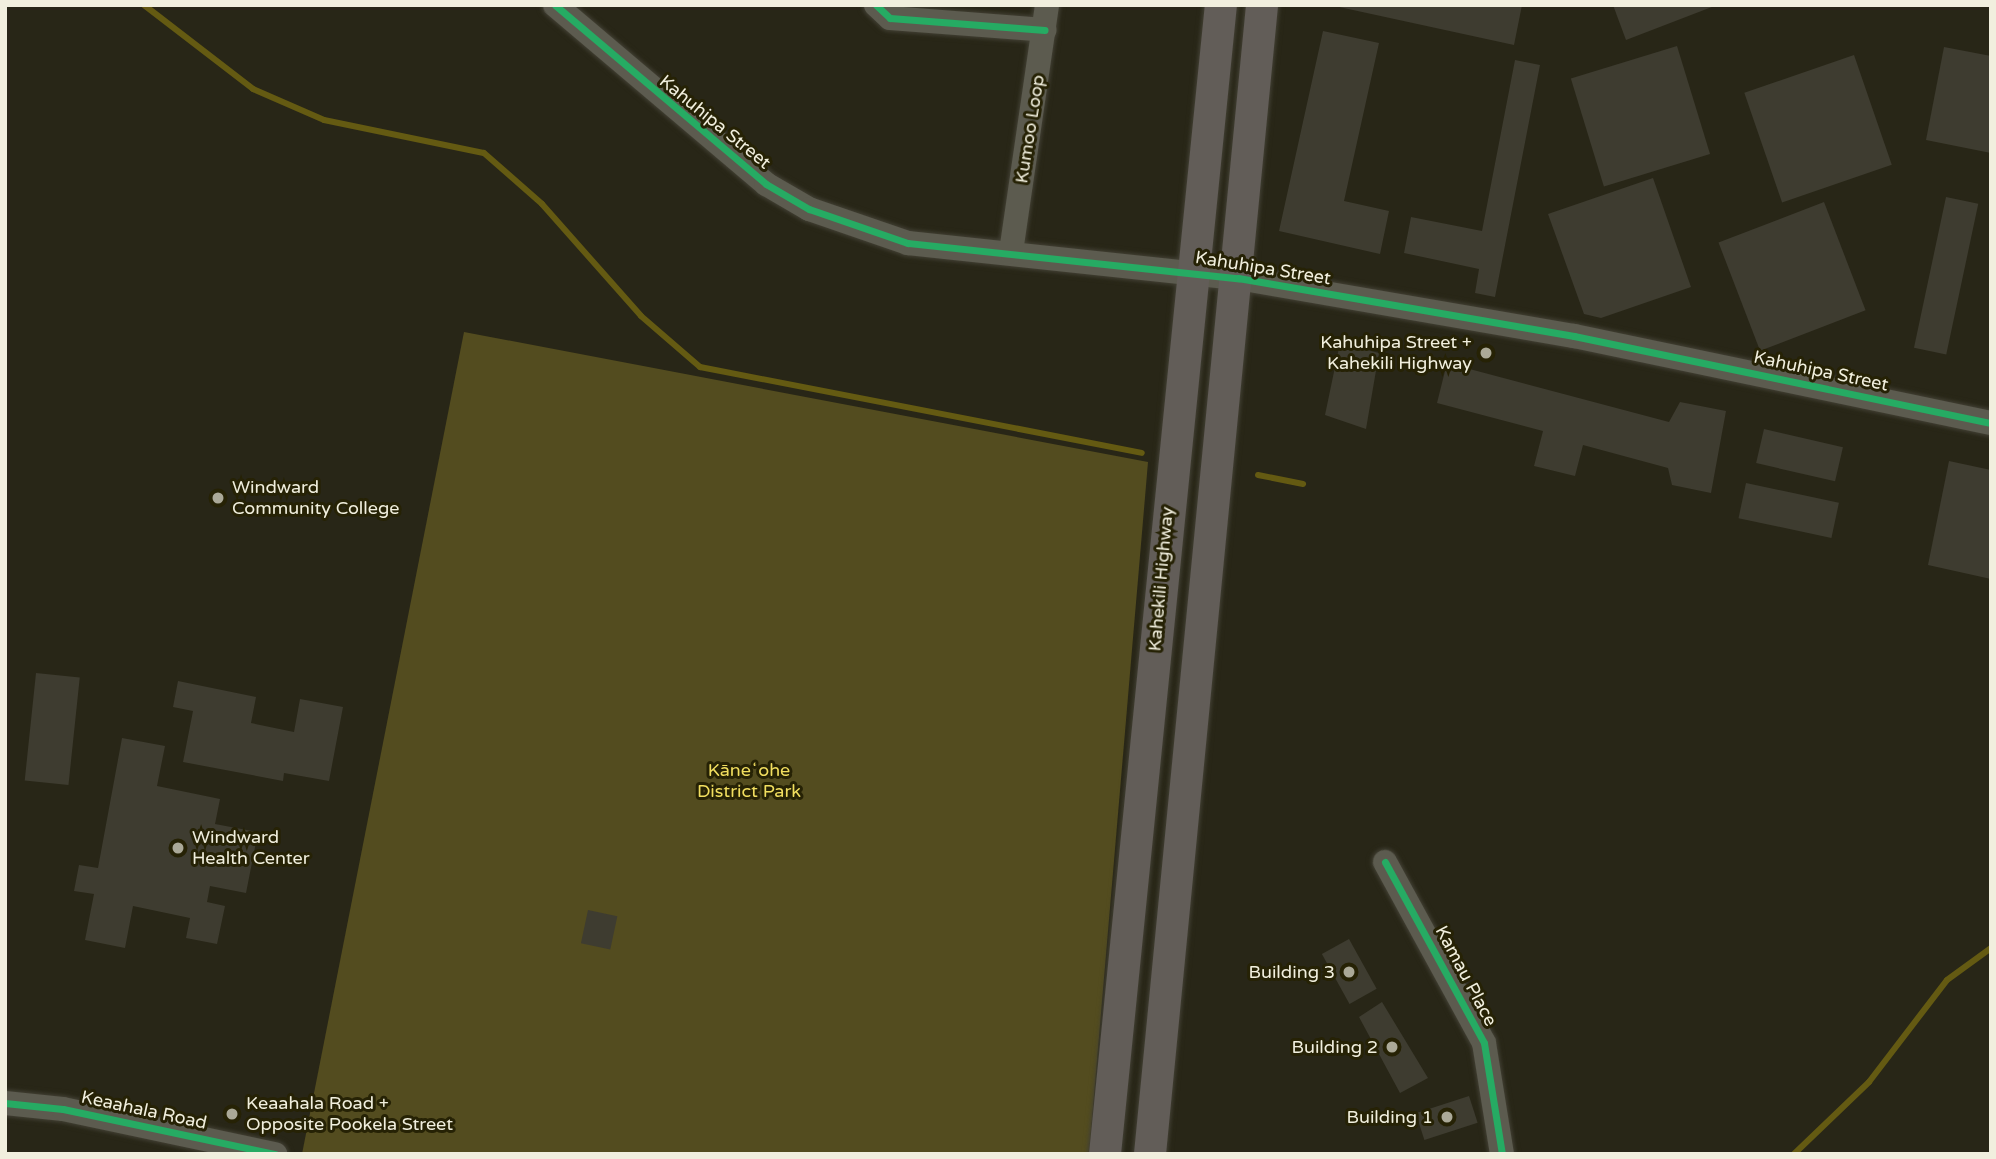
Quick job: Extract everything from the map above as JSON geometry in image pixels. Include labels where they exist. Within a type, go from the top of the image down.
[{"type":"main road","name":"Kahekili Highway","points":[[1105,1154],[1222,5]]},
{"type":"main road","points":[[1150,1154],[1238,278],[1262,5]]},
{"type":"street","name":"Kahuhipa Street","points":[[555,5],[726,156],[809,209],[908,243],[1238,278],[1573,336],[1991,423]]},
{"type":"street","points":[[876,5],[890,18],[1045,30]]},
{"type":"street","name":"Kumoo Loop","points":[[1011,252],[1047,5]]},
{"type":"street","name":"Kamau Place","points":[[1385,862],[1484,1043],[1502,1154]]},
{"type":"street","name":"Keaahala Road","points":[[5,1103],[63,1109],[268,1153]]},
{"type":"green space","name":"Kāneʻohe District Park","points":[[464,332],[1148,462],[1089,1154],[302,1154]]},
{"type":"building","points":[[1330,5],[1522,5],[1514,45]]},
{"type":"building","points":[[1613,5],[1717,5],[1626,40]]},
{"type":"building","points":[[1323,31],[1379,43],[1344,201],[1389,211],[1380,254],[1279,231]]},
{"type":"building","points":[[1677,46],[1710,154],[1604,187],[1571,78]]},
{"type":"building","points":[[1944,47],[1991,56],[1991,153],[1926,140]]},
{"type":"building","points":[[1854,55],[1892,165],[1782,202],[1744,93]]},
{"type":"building","points":[[1515,60],[1540,65],[1495,297],[1475,293],[1479,269],[1404,253],[1411,217],[1482,231]]},
{"type":"building","points":[[1653,178],[1691,287],[1601,318],[1584,314],[1548,214]]},
{"type":"building","points":[[1946,197],[1978,204],[1946,354],[1914,348]]},
{"type":"building","points":[[1824,202],[1866,310],[1760,351],[1719,242]]},
{"type":"building","points":[[1340,343],[1379,353],[1366,429],[1325,415]]},
{"type":"building","points":[[1447,363],[1669,422],[1680,402],[1726,411],[1711,493],[1672,485],[1668,468],[1583,445],[1575,476],[1534,466],[1543,431],[1437,403]]},
{"type":"building","points":[[1764,429],[1843,447],[1835,481],[1756,463]]},
{"type":"building","points":[[1949,461],[1991,470],[1991,579],[1928,565]]},
{"type":"building","points":[[1746,483],[1839,503],[1831,538],[1739,518]]},
{"type":"building","points":[[36,673],[80,678],[68,785],[25,780]]},
{"type":"building","points":[[178,681],[256,697],[251,723],[294,732],[300,699],[343,707],[329,781],[284,773],[283,781],[183,762],[193,711],[173,707]]},
{"type":"building","name":"Windward Health Center","points":[[122,738],[165,746],[157,786],[220,799],[215,824],[258,832],[246,893],[210,886],[207,902],[225,906],[217,944],[186,938],[190,918],[133,906],[125,948],[85,940],[94,894],[74,891],[79,865],[98,868]]},
{"type":"building","points":[[588,910],[617,916],[610,949],[581,943]]},
{"type":"building","name":"Building 3","points":[[1349,939],[1377,989],[1350,1004],[1322,954]]},
{"type":"building","name":"Building 2","points":[[1382,1002],[1428,1078],[1400,1093],[1359,1017]]},
{"type":"building","name":"Building 1","points":[[1469,1096],[1478,1123],[1424,1140],[1416,1113]]},
{"type":"waterway","points":[[144,5],[253,89],[324,120],[484,153],[542,204],[641,316],[700,367],[1142,453]]},
{"type":"waterway","points":[[1258,475],[1303,484]]},
{"type":"waterway","points":[[1794,1154],[1869,1082],[1947,980],[1991,948]]},
{"type":"cycle path","points":[[555,5],[766,184],[809,209],[908,243],[1238,278],[1574,336],[1991,423]]},
{"type":"cycle path","points":[[876,5],[890,18],[1045,30]]},
{"type":"cycle path","points":[[1385,862],[1484,1043],[1502,1154]]},
{"type":"cycle path","points":[[5,1103],[63,1109],[275,1154]]},
{"type":"place","name":"Kahuhipa Street + Kahekili Highway","points":[[1486,353]]},
{"type":"place","name":"Windward Community College","points":[[218,498]]},
{"type":"place","name":"Windward Health Center","points":[[178,848]]},
{"type":"place","name":"Building 3","points":[[1349,972]]},
{"type":"place","name":"Building 2","points":[[1392,1047]]},
{"type":"place","name":"Keaahala Road + Opposite Pookela Street","points":[[232,1114]]},
{"type":"place","name":"Building 1","points":[[1447,1117]]}]
